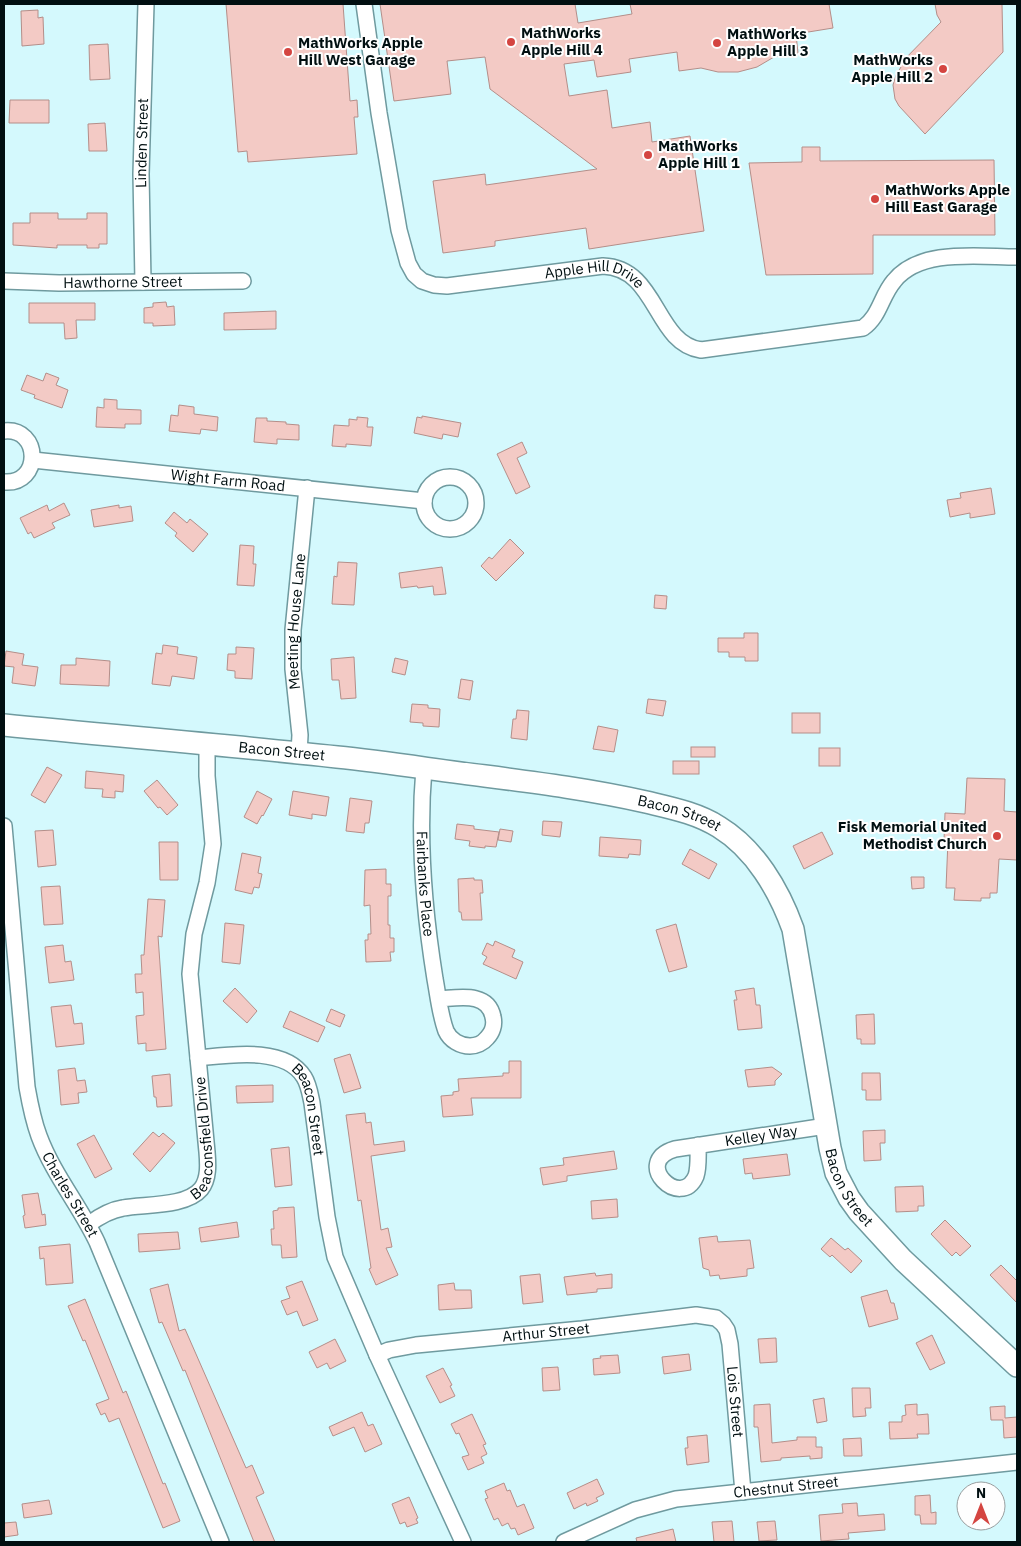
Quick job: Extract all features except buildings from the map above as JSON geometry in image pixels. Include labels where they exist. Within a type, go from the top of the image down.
[{"type":"street","name":"Linden Street","points":[[143,282],[141,174],[146,4]]},
{"type":"street","name":"Apple Hill Drive","points":[[364,4],[379,112],[399,230],[408,263],[414,274],[422,281],[434,285],[462,285],[612,266],[629,273],[637,281],[668,326],[683,343],[701,350],[863,328],[876,316],[893,281],[911,266],[935,258],[1017,257]]},
{"type":"street","name":"Hawthorne Street","points":[[4,282],[243,281]]},
{"type":"street","points":[[4,431],[17,432],[29,443],[32,451],[30,468],[25,475],[18,480],[4,482]]},
{"type":"street","name":"Wight Farm Road","points":[[32,460],[424,501]]},
{"type":"street","name":"Meeting House Lane","points":[[299,753],[299,727],[293,669],[293,630],[307,488]]},
{"type":"street","name":"Bacon Street","points":[[4,725],[299,753],[552,785],[622,796],[688,813],[719,827],[732,836],[758,864],[779,895],[793,929],[798,948],[826,1126],[836,1173],[849,1198],[859,1212],[903,1260],[1017,1366]]},
{"type":"street","points":[[198,1058],[191,960],[194,934],[211,862],[212,844],[206,776],[207,745]]},
{"type":"street","name":"Fairbanks Place","points":[[424,768],[421,805],[423,860],[430,937],[439,999]]},
{"type":"street","name":"Charles Street","points":[[4,826],[30,1104],[40,1138],[88,1224],[106,1263],[221,1542]]},
{"type":"street","name":"Beacon Street","points":[[198,1058],[229,1055],[276,1057],[292,1064],[304,1077],[312,1103],[327,1217],[336,1257],[377,1355],[463,1542]]},
{"type":"street","name":"Beaconsfield Drive","points":[[88,1224],[110,1212],[124,1208],[181,1200],[192,1196],[206,1180],[208,1166],[198,1058]]},
{"type":"street","name":"Kelley Way","points":[[698,1145],[826,1126]]},
{"type":"street","name":"Arthur Street","points":[[377,1355],[389,1350],[416,1345],[582,1329],[696,1315],[716,1318]]},
{"type":"street","name":"Lois Street","points":[[716,1318],[727,1330],[730,1344],[743,1492]]},
{"type":"street","name":"Chestnut Street","points":[[564,1542],[647,1506],[676,1498],[1017,1462]]},
{"type":"place","name":"MathWorks Apple Hill 4","points":[[511,42]]},
{"type":"place","name":"MathWorks Apple Hill 3","points":[[717,43]]},
{"type":"place","name":"MathWorks Apple Hill West Garage","points":[[288,52]]},
{"type":"place","name":"MathWorks Apple Hill 2","points":[[943,69]]},
{"type":"place","name":"MathWorks Apple Hill 1","points":[[648,155]]},
{"type":"place","name":"MathWorks Apple Hill East Garage","points":[[875,199]]},
{"type":"place","name":"Fisk Memorial United Methodist Church","points":[[997,836]]}]
